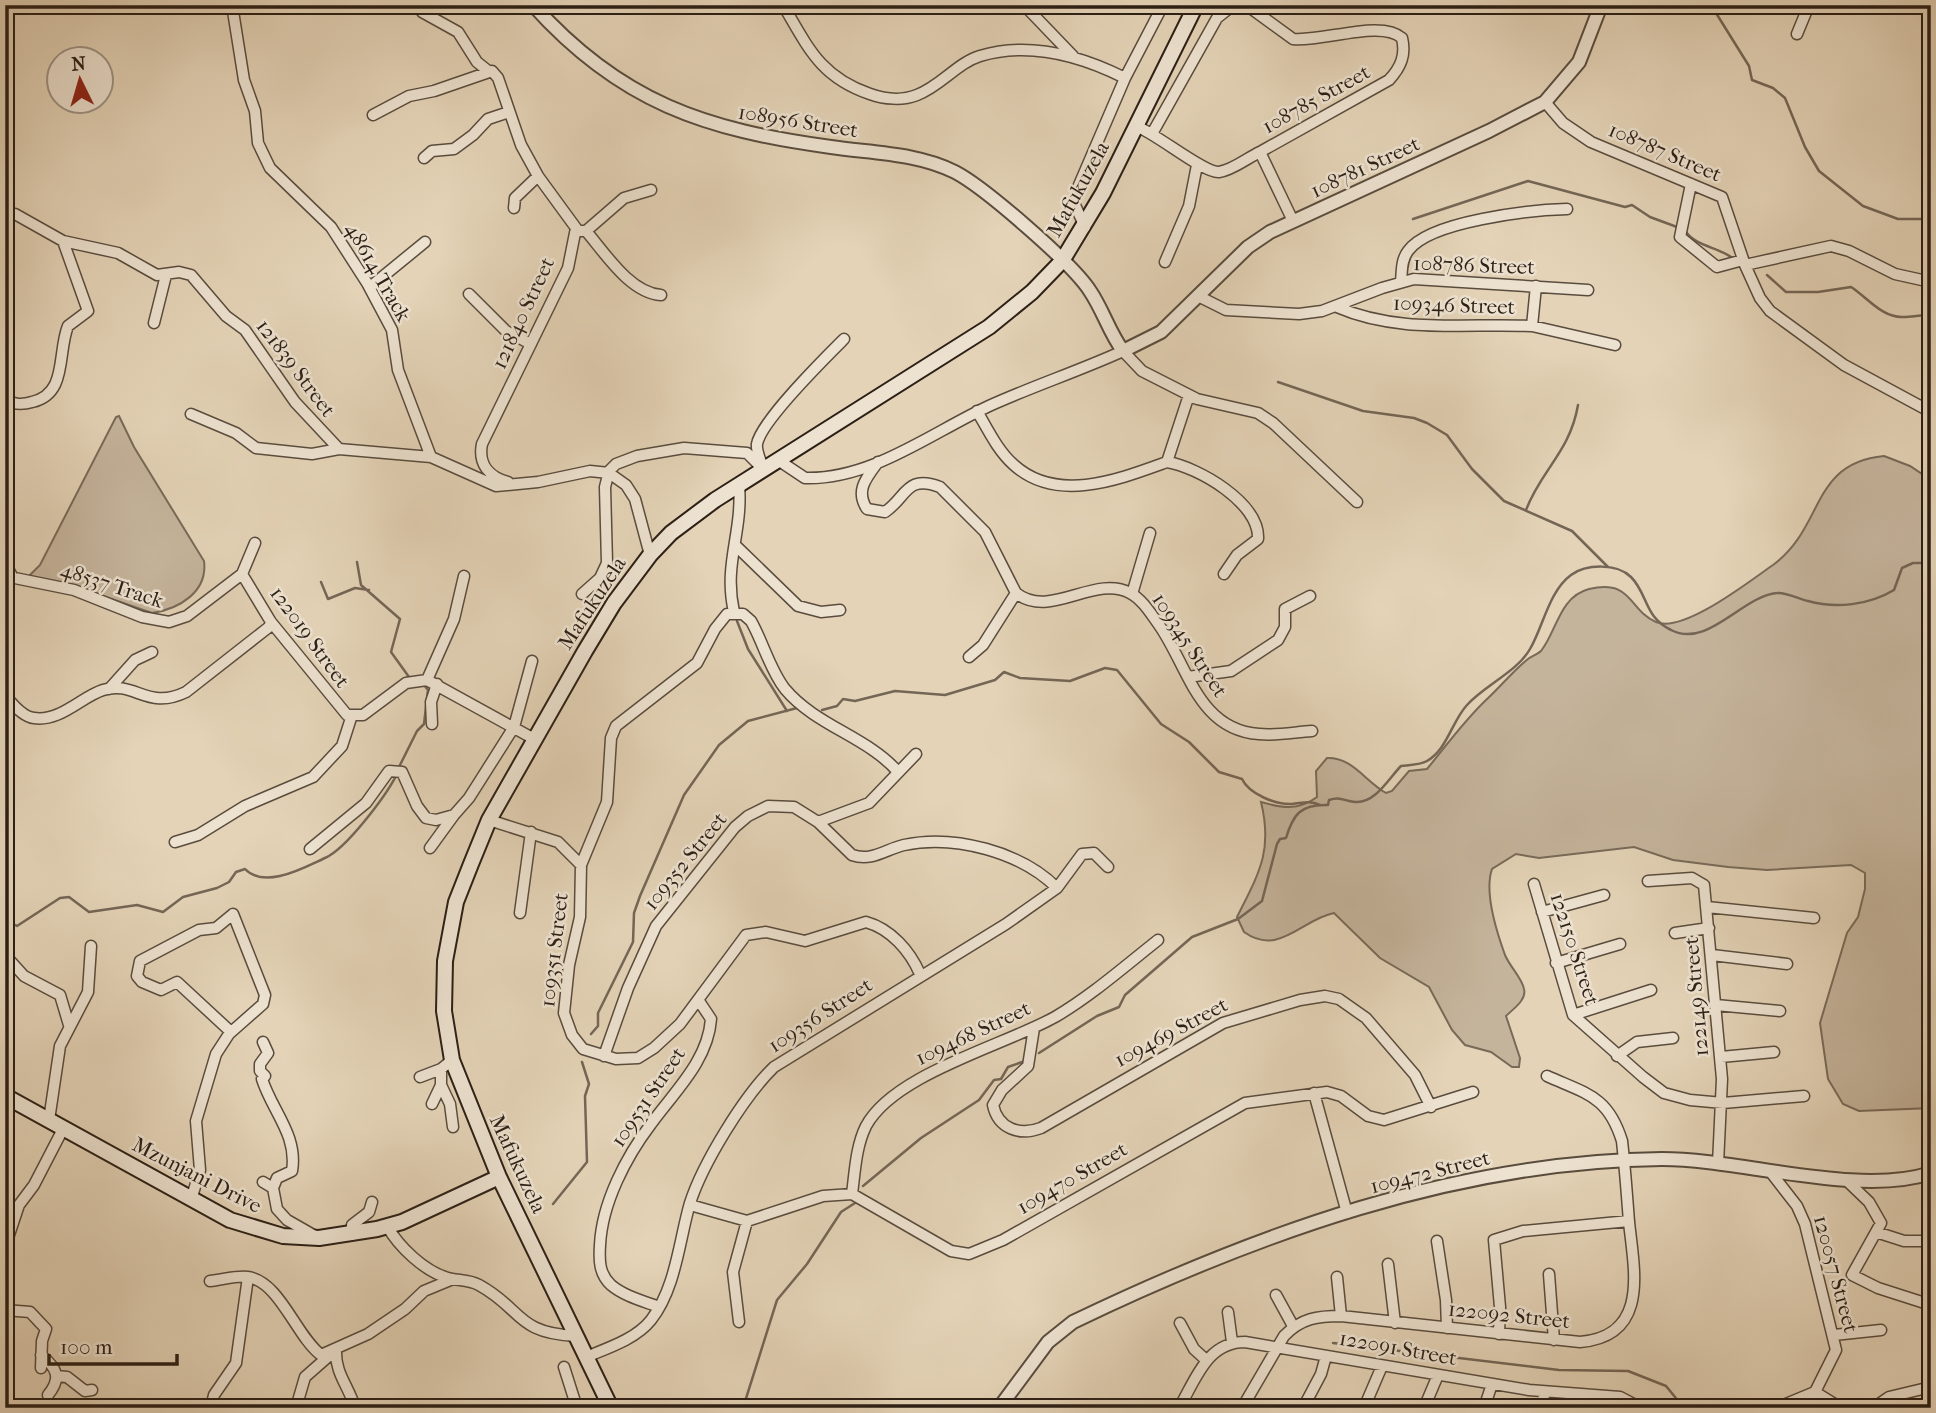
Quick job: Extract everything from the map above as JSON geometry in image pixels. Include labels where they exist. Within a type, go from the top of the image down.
[{"type":"main road","name":"Mafukuzela","points":[[611,1408],[446,1065],[444,1011],[448,937],[456,902],[489,820],[614,603],[650,555],[681,526],[739,485],[989,327],[1032,292],[1062,261],[1085,227],[1196,5]]},
{"type":"main road","name":"Mzunjani Drive","points":[[5,1096],[191,1200],[257,1230],[283,1236],[319,1238],[352,1235],[387,1226],[499,1177]]},
{"type":"street","name":"48614 Track","points":[[232,5],[244,80],[253,102],[258,143],[265,162],[331,227],[370,287],[392,330],[398,370],[430,457]]},
{"type":"street","name":"108956 Street","points":[[533,5],[576,48],[623,84],[649,99],[702,121],[755,136],[892,155],[943,166],[985,193],[1062,261],[1091,292],[1112,336],[1123,351]]},
{"type":"street","points":[[783,5],[823,68],[850,87],[874,96],[898,99],[917,95],[969,60],[983,55],[1031,50],[1073,57],[1125,78]]},
{"type":"street","points":[[1024,5],[1073,57]]},
{"type":"street","points":[[1085,227],[1074,208],[1075,196],[1125,78],[1163,5]]},
{"type":"street","name":"108781 Street","points":[[1123,351],[1161,332],[1200,297],[1248,247],[1293,221],[1489,131],[1545,102],[1579,62],[1601,5]]},
{"type":"street","points":[[1797,34],[1809,5]]},
{"type":"street","name":"108785 Street","points":[[1136,126],[1153,132],[1208,171],[1220,172],[1389,80],[1403,59],[1402,38],[1386,30],[1293,39],[1249,7],[1232,6],[1217,18],[1153,132]]},
{"type":"street","points":[[422,12],[458,32],[477,62],[498,78],[509,112],[538,176],[581,231],[638,286],[653,295],[661,295]]},
{"type":"street","points":[[373,115],[402,98],[434,91],[487,70]]},
{"type":"street","name":"108787 Street","points":[[1545,102],[1563,123],[1591,142],[1718,194],[1726,202],[1744,263],[1764,305],[1789,327],[1851,370],[1931,412]]},
{"type":"street","points":[[424,158],[432,152],[454,149],[488,119],[509,112]]},
{"type":"street","name":"108785 Street","points":[[1260,152],[1293,221]]},
{"type":"street","points":[[1165,262],[1189,206],[1197,164]]},
{"type":"street","points":[[514,208],[514,198],[538,176]]},
{"type":"street","points":[[1691,184],[1680,228],[1687,245],[1717,267],[1831,246],[1849,251],[1895,274],[1931,282]]},
{"type":"street","points":[[581,231],[624,198],[651,190]]},
{"type":"street","points":[[1401,282],[1405,256],[1424,237],[1479,221],[1539,210],[1567,209]]},
{"type":"street","name":"121839 Street","points":[[5,214],[15,214],[63,241],[118,253],[152,273],[166,275],[179,272],[191,275],[226,316],[245,330],[295,402],[339,449]]},
{"type":"street","name":"121840 Street","points":[[519,485],[489,474],[482,462],[481,451],[568,268],[581,231]]},
{"type":"street","points":[[5,399],[12,404],[26,404],[48,395],[60,373],[68,326],[88,311],[63,241]]},
{"type":"street","points":[[370,287],[425,242]]},
{"type":"street","points":[[154,323],[166,275]]},
{"type":"street","name":"108786 Street","points":[[1200,297],[1226,310],[1309,313],[1337,307],[1401,282],[1426,279],[1588,290]]},
{"type":"street","name":"109346 Street","points":[[1337,307],[1385,323],[1532,326],[1536,286]]},
{"type":"street","points":[[469,294],[506,331],[531,344]]},
{"type":"street","points":[[1532,326],[1615,345]]},
{"type":"street","points":[[763,469],[757,448],[760,436],[793,393],[844,339]]},
{"type":"street","points":[[778,460],[798,475],[817,479],[835,477],[878,462],[977,411],[1123,351],[1142,372],[1189,395],[1206,402],[1258,413],[1273,423],[1357,502]]},
{"type":"street","points":[[1167,462],[1189,395]]},
{"type":"street","points":[[977,411],[1003,454],[1015,467],[1058,488],[1127,475],[1167,462],[1191,469],[1225,487],[1255,526],[1258,539],[1237,555],[1224,573]]},
{"type":"street","points":[[191,414],[236,433],[256,448],[312,454],[339,449],[430,457],[490,484],[519,485],[590,471],[609,473],[626,485],[635,499],[650,555]]},
{"type":"street","points":[[582,594],[600,579],[607,563],[604,513],[609,473],[625,460],[684,448],[747,453],[763,469]]},
{"type":"street","points":[[878,462],[861,487],[862,502],[867,509],[886,512],[905,490],[915,484],[930,483],[940,487],[985,531],[1016,593],[983,645],[969,657]]},
{"type":"street","points":[[734,612],[729,580],[740,523],[739,485]]},
{"type":"street","points":[[1132,594],[1150,533]]},
{"type":"street","points":[[242,574],[255,543]]},
{"type":"street","points":[[735,545],[799,606],[821,612],[840,610]]},
{"type":"street","points":[[5,563],[8,576]]},
{"type":"street","name":"48537 Track","points":[[8,576],[91,595],[161,622],[187,615],[242,574]]},
{"type":"street","name":"122019 Street","points":[[242,574],[271,622],[341,710],[352,715],[363,715],[406,683],[432,682]]},
{"type":"street","points":[[432,724],[432,682],[454,619],[464,576]]},
{"type":"street","name":"109345 Street","points":[[1016,593],[1028,602],[1037,603],[1108,590],[1132,594],[1162,629],[1203,704],[1231,727],[1263,735],[1312,731]]},
{"type":"street","points":[[1188,677],[1239,667],[1278,640],[1285,627],[1285,609],[1310,596]]},
{"type":"street","points":[[734,612],[751,621],[786,689],[842,734],[879,754],[898,772]]},
{"type":"street","points":[[581,865],[605,810],[611,738],[615,726],[697,663],[721,618],[734,612]]},
{"type":"street","points":[[109,689],[172,700],[269,627],[271,622]]},
{"type":"street","points":[[5,695],[24,714],[37,719],[59,713],[109,689],[135,660],[152,652]]},
{"type":"street","points":[[430,848],[469,798],[514,727],[532,661]]},
{"type":"street","points":[[432,682],[536,740]]},
{"type":"street","points":[[175,842],[198,835],[245,806],[313,777],[342,746],[352,715]]},
{"type":"street","points":[[818,822],[869,803],[916,754]]},
{"type":"street","points":[[310,849],[366,803],[389,771],[402,772],[417,806],[426,818],[436,820],[454,815]]},
{"type":"street","name":"109352 Street","points":[[604,1056],[628,988],[656,926],[735,827],[755,811],[784,805],[794,807],[818,822],[852,855],[859,857],[876,856],[910,844],[964,844],[1031,868],[1057,888]]},
{"type":"street","name":"109351 Street","points":[[489,820],[558,842],[581,865],[580,918],[569,965],[564,1013],[572,1035],[583,1049],[627,1060],[638,1058],[654,1048],[680,1024],[699,1001],[740,941],[755,933],[766,932],[805,941],[866,922],[875,925],[902,946],[911,955],[920,974]]},
{"type":"street","points":[[520,913],[531,832]]},
{"type":"street","name":"109356 Street","points":[[586,1357],[641,1330],[659,1307],[670,1282],[699,1176],[767,1074],[789,1056],[1006,924],[1057,888],[1086,852],[1094,853],[1108,867]]},
{"type":"street","name":"122149 Street","points":[[1648,881],[1698,879],[1704,885],[1721,1057],[1723,1103],[1718,1164]]},
{"type":"street","name":"122150 Street","points":[[1534,884],[1573,1015],[1617,1056],[1664,1093],[1690,1100],[1723,1103],[1804,1096]]},
{"type":"street","points":[[1542,912],[1604,895]]},
{"type":"street","points":[[1707,907],[1814,918]]},
{"type":"street","points":[[191,1200],[200,1170],[196,1121],[219,1045],[264,1004],[265,995],[233,914],[216,928],[199,930],[140,961],[137,976],[142,982],[161,990],[177,982],[231,1032]]},
{"type":"street","points":[[1675,933],[1709,928]]},
{"type":"street","name":"109468 Street","points":[[852,1194],[861,1140],[866,1126],[884,1104],[916,1081],[1034,1028],[1074,1004],[1158,940]]},
{"type":"street","points":[[1556,963],[1620,944]]},
{"type":"street","points":[[49,1120],[55,1066],[69,1025],[88,992],[91,946]]},
{"type":"street","points":[[5,955],[24,976],[60,995],[69,1025]]},
{"type":"street","points":[[1712,955],[1787,964]]},
{"type":"street","points":[[1573,1015],[1651,990]]},
{"type":"street","name":"109469 Street","points":[[1034,1028],[1028,1066],[1002,1090],[993,1105],[1003,1123],[1020,1132],[1047,1125],[1223,1023],[1300,1000],[1325,996],[1339,999],[1366,1018],[1415,1074],[1431,1107]]},
{"type":"street","name":"109531 Street","points":[[659,1307],[610,1284],[599,1261],[601,1226],[637,1143],[685,1082],[707,1040],[710,1019],[699,1001]]},
{"type":"street","points":[[1716,1005],[1780,1011]]},
{"type":"street","points":[[1617,1056],[1637,1042],[1673,1038]]},
{"type":"street","points":[[263,1042],[268,1053],[260,1064],[260,1071],[265,1076],[262,1079],[267,1095],[282,1117],[295,1154],[292,1171],[277,1178],[273,1188],[277,1209],[287,1220],[319,1238]]},
{"type":"street","points":[[1721,1057],[1773,1052]]},
{"type":"street","points":[[420,1077],[446,1065]]},
{"type":"street","points":[[432,1104],[446,1065]]},
{"type":"street","name":"122092 Street","points":[[1293,1326],[1308,1319],[1342,1316],[1580,1342],[1597,1340],[1621,1324],[1629,1312],[1636,1282],[1625,1161],[1616,1120],[1604,1103],[1547,1076]]},
{"type":"street","points":[[441,1085],[450,1104],[453,1127]]},
{"type":"street","name":"109470 Street","points":[[852,1194],[951,1251],[977,1252],[1236,1106],[1269,1098],[1314,1093],[1336,1094],[1377,1119],[1431,1107],[1473,1092]]},
{"type":"street","points":[[1314,1093],[1347,1213]]},
{"type":"street","points":[[6,1254],[19,1205],[34,1185],[63,1129]]},
{"type":"street","name":"109472 Street","points":[[999,1408],[1048,1342],[1073,1322],[1232,1251],[1347,1213],[1497,1174],[1664,1159],[1844,1178],[1900,1179],[1931,1173]]},
{"type":"street","name":"120057 Street","points":[[1769,1170],[1797,1206],[1805,1224],[1821,1297],[1834,1335],[1836,1350],[1815,1392]]},
{"type":"street","points":[[1844,1178],[1876,1210],[1881,1223],[1876,1233],[1904,1241],[1931,1241]]},
{"type":"street","points":[[263,1182],[273,1188]]},
{"type":"street","points":[[690,1205],[747,1221],[823,1196],[852,1194]]},
{"type":"street","points":[[352,1235],[352,1225],[369,1212],[372,1202]]},
{"type":"street","points":[[739,1322],[733,1272],[747,1221]]},
{"type":"street","points":[[1499,1334],[1501,1315],[1494,1240],[1523,1231],[1629,1221]]},
{"type":"street","points":[[387,1226],[405,1250],[446,1278],[480,1285],[510,1311],[541,1332],[576,1336]]},
{"type":"street","name":"120057 Street","points":[[1876,1233],[1852,1271],[1854,1277],[1931,1305]]},
{"type":"street","points":[[1437,1241],[1447,1300],[1447,1328]]},
{"type":"street","points":[[1388,1264],[1395,1323]]},
{"type":"street","points":[[1549,1274],[1554,1308],[1554,1339]]},
{"type":"street","points":[[210,1282],[248,1277],[258,1279],[281,1301],[321,1355],[336,1350],[387,1322],[424,1291],[453,1279]]},
{"type":"street","points":[[211,1408],[214,1395],[236,1363],[248,1277]]},
{"type":"street","points":[[1337,1277],[1342,1316]]},
{"type":"street","points":[[1242,1408],[1276,1347],[1293,1326],[1276,1295]]},
{"type":"street","points":[[5,1310],[30,1312],[46,1329],[41,1368]]},
{"type":"street","points":[[1179,1408],[1206,1360],[1217,1349],[1232,1342],[1228,1312]]},
{"type":"street","points":[[1180,1323],[1190,1344],[1206,1360]]},
{"type":"street","points":[[1834,1335],[1881,1330]]},
{"type":"street","name":"122091 Street","points":[[1232,1342],[1544,1392],[1619,1397],[1641,1408]]},
{"type":"street","points":[[296,1408],[305,1377],[336,1350]]},
{"type":"street","points":[[336,1350],[337,1372],[351,1394],[355,1408]]},
{"type":"street","points":[[41,1355],[56,1370],[57,1376],[48,1395]]},
{"type":"street","points":[[1303,1408],[1321,1374],[1326,1356]]},
{"type":"street","points":[[1364,1408],[1382,1366]]},
{"type":"street","points":[[564,1367],[577,1408]]},
{"type":"street","points":[[1424,1408],[1438,1375]]},
{"type":"street","points":[[57,1376],[66,1377],[85,1391],[92,1390]]},
{"type":"street","points":[[1484,1408],[1492,1384]]},
{"type":"street","points":[[1873,1408],[1895,1395],[1929,1390]]},
{"type":"street","points":[[1543,1408],[1544,1392]]},
{"type":"street","points":[[1776,1408],[1815,1392],[1841,1408]]},
{"type":"shaded area","points":[[119,416],[134,447],[204,561],[201,582],[190,597],[172,608],[152,613],[80,588],[29,576],[40,565],[116,417]]},
{"type":"shaded area","points":[[1884,456],[1910,466],[1931,480],[1931,1108],[1859,1111],[1843,1104],[1828,1079],[1820,1023],[1847,933],[1858,917],[1865,889],[1865,873],[1851,865],[1767,870],[1728,867],[1673,860],[1634,847],[1539,858],[1516,854],[1492,869],[1490,889],[1492,912],[1502,946],[1524,989],[1521,1001],[1506,1016],[1520,1058],[1519,1067],[1512,1067],[1491,1052],[1465,1045],[1452,1030],[1429,987],[1380,958],[1334,913],[1279,939],[1257,939],[1244,932],[1237,917],[1257,874],[1264,848],[1261,802],[1290,807],[1303,805],[1317,797],[1316,771],[1327,758],[1344,761],[1386,793],[1392,791],[1409,771],[1427,769],[1478,708],[1522,664],[1541,651],[1565,607],[1579,593],[1603,587],[1614,588],[1629,597],[1647,617],[1668,624],[1699,613],[1749,582],[1790,550],[1830,484],[1843,471],[1860,461]]},
{"type":"waterway","points":[[1711,5],[1749,66],[1752,80],[1773,88],[1785,98],[1805,147],[1819,171],[1863,206],[1898,219],[1931,219]]},
{"type":"waterway","points":[[1413,219],[1528,181],[1625,207],[1632,205],[1650,217],[1677,227]]},
{"type":"waterway","points":[[1686,232],[1695,240],[1731,257]]},
{"type":"waterway","points":[[1767,275],[1786,292],[1818,292],[1851,287],[1888,314],[1903,317],[1931,315]]},
{"type":"waterway","points":[[1278,382],[1363,411],[1414,418],[1427,423],[1447,435],[1472,469],[1504,501],[1572,531],[1608,567]]},
{"type":"waterway","points":[[1526,510],[1539,483],[1569,436],[1578,405]]},
{"type":"waterway","points":[[357,562],[361,585],[400,619],[391,652],[409,677]]},
{"type":"waterway","points":[[1039,1053],[1097,1016],[1119,1007],[1125,995],[1192,937],[1238,919],[1262,901],[1277,844],[1280,839],[1286,838],[1299,812],[1311,806],[1328,805],[1329,800],[1333,799],[1362,802],[1375,795],[1401,766],[1421,763],[1434,756],[1467,705],[1524,657],[1535,640],[1557,590],[1577,571],[1610,567],[1625,572],[1636,584],[1656,619],[1671,630],[1685,634],[1698,633],[1712,627],[1764,596],[1777,593],[1830,605],[1874,599],[1894,590],[1902,568],[1913,563],[1931,563]]},
{"type":"waterway","points":[[321,582],[328,599],[355,588],[369,590]]},
{"type":"waterway","points":[[737,621],[748,649],[787,711]]},
{"type":"waterway","points":[[822,710],[837,706],[843,699],[855,701],[895,691],[945,695],[995,680],[1004,672],[1020,678],[1070,681],[1105,668],[1117,670],[1161,724],[1189,742],[1219,772],[1242,779],[1257,794],[1271,800],[1286,804],[1309,802],[1320,805]]},
{"type":"waterway","points":[[399,767],[417,731],[424,724],[428,690],[424,685]]},
{"type":"waterway","points":[[591,1034],[598,1026],[598,1013],[633,942],[634,913],[684,795],[719,745],[748,721],[797,708]]},
{"type":"waterway","points":[[5,920],[17,926],[60,898],[69,897],[89,912],[137,905],[163,912],[183,897],[229,882],[236,872],[245,869],[253,875],[263,877],[296,871],[334,853],[354,834],[396,776]]},
{"type":"waterway","points":[[863,1186],[921,1138],[979,1100],[994,1080],[1001,1079],[1008,1067],[1025,1061]]},
{"type":"waterway","points":[[553,1204],[587,1162],[585,1096],[589,1084],[582,1062]]},
{"type":"waterway","points":[[743,1408],[777,1300],[807,1264],[841,1212],[855,1203]]},
{"type":"waterway","points":[[1333,1343],[1559,1370],[1628,1371],[1666,1386],[1684,1408]]}]
